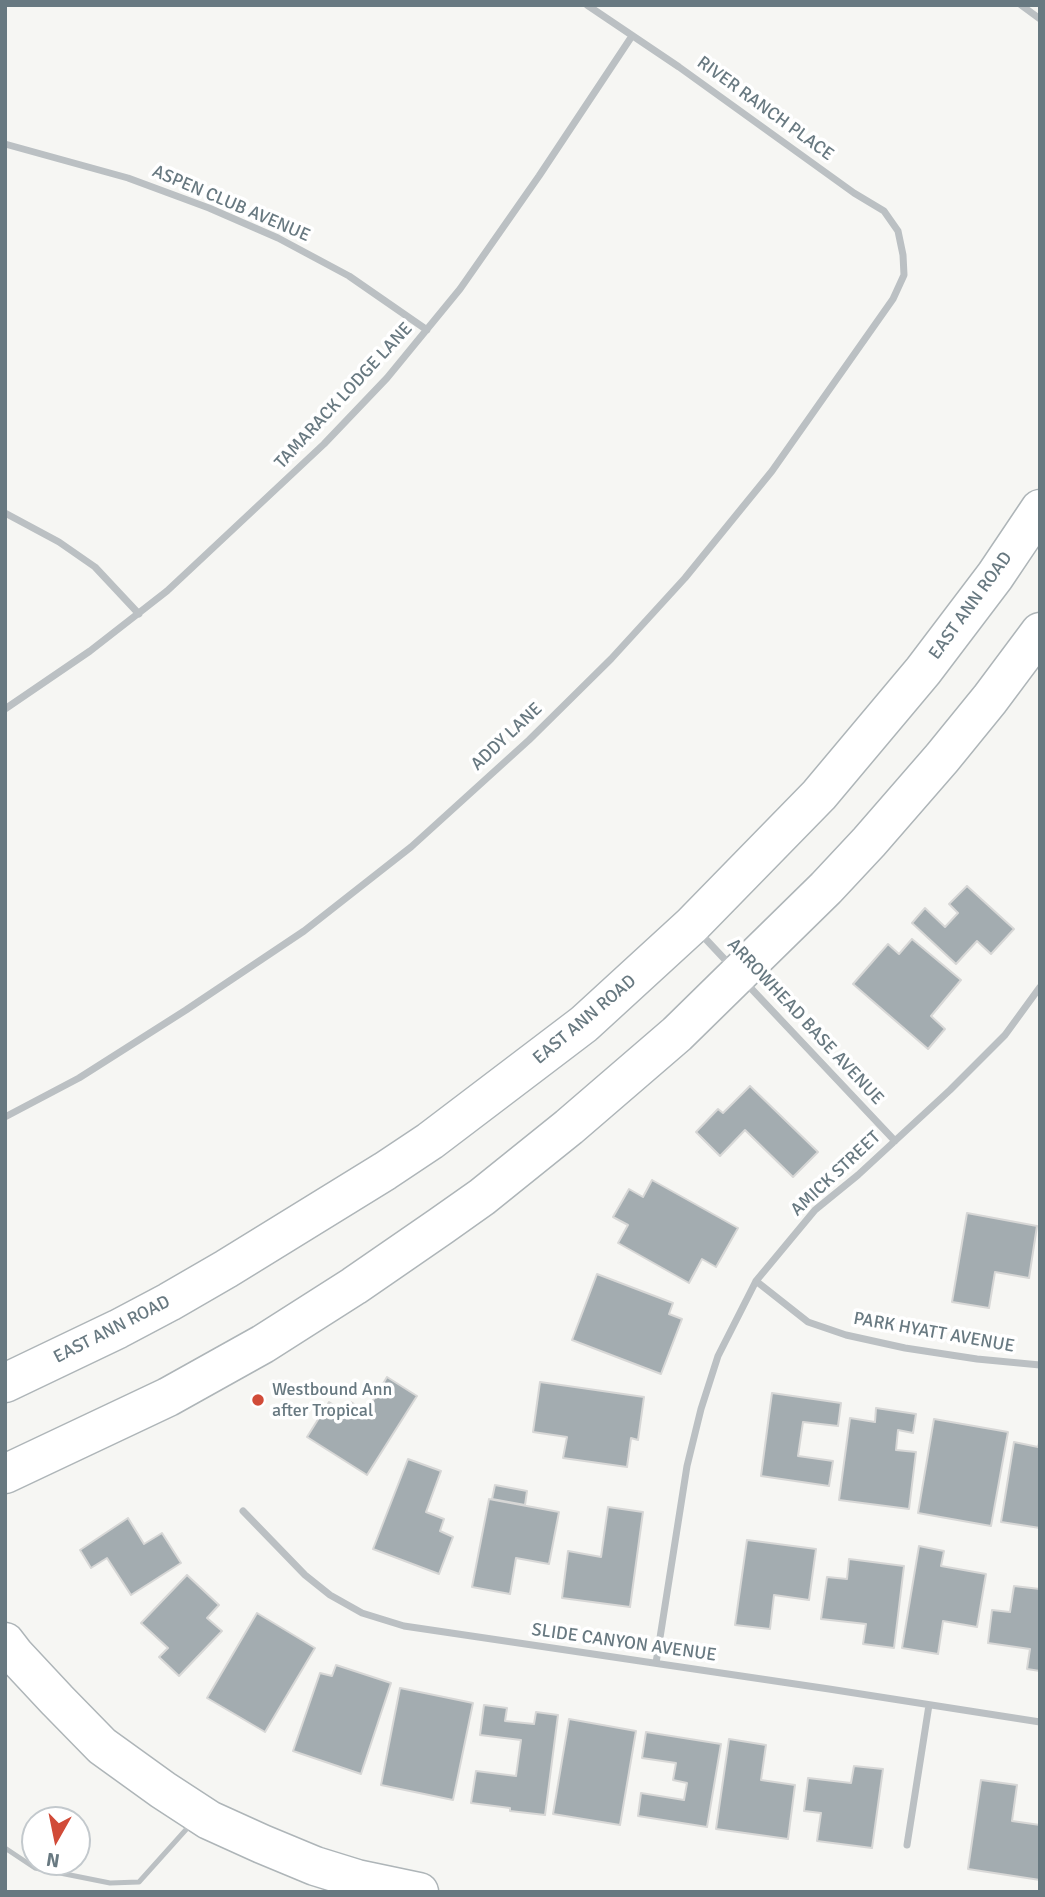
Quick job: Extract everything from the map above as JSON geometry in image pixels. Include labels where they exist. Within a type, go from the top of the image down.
[{"type":"main road","name":"EAST ANN ROAD","points":[[5,1383],[169,1302],[385,1171],[440,1134],[573,1032],[692,925],[819,795],[915,681],[995,576],[1040,509]]},
{"type":"main road","points":[[5,1474],[188,1387],[263,1344],[395,1259],[482,1197],[569,1127],[677,1034],[826,888],[869,842],[990,699],[1040,632]]},
{"type":"main road","points":[[5,1642],[102,1746],[209,1820],[315,1866],[357,1879],[419,1892]]},
{"type":"street","name":"RIVER RANCH PLACE","points":[[587,5],[679,67],[854,193],[884,211],[898,230],[903,255]]},
{"type":"street","points":[[1021,5],[1040,19]]},
{"type":"street","name":"TAMARACK LODGE LANE","points":[[5,709],[90,651],[167,591],[324,444],[387,378],[468,278],[632,36]]},
{"type":"street","name":"ASPEN CLUB AVENUE","points":[[5,145],[128,178],[209,208],[266,233],[349,276],[427,330]]},
{"type":"street","name":"ADDY LANE","points":[[5,1117],[79,1078],[304,931],[411,848],[529,740],[611,659],[685,578],[772,471],[893,299],[904,275],[903,255]]},
{"type":"street","points":[[5,513],[60,542],[95,567],[139,614]]},
{"type":"street","name":"ARROWHEAD BASE AVENUE","points":[[692,925],[895,1141]]},
{"type":"street","name":"AMICK STREET","points":[[656,1663],[687,1466],[701,1409],[718,1356],[755,1281],[815,1210],[895,1141],[1005,1035],[1040,987]]},
{"type":"street","name":"PARK HYATT AVENUE","points":[[755,1281],[808,1322],[846,1335],[917,1350],[1040,1365]]},
{"type":"street","name":"SLIDE CANYON AVENUE","points":[[243,1511],[305,1575],[330,1595],[362,1613],[404,1626],[1040,1722]]},
{"type":"street","points":[[907,1845],[929,1705]]},
{"type":"lane","points":[[5,1847],[34,1867],[110,1883],[139,1882],[200,1814]]},
{"type":"building","points":[[967,886],[1014,929],[991,954],[977,941],[956,964],[912,923],[925,908],[945,927],[958,913],[949,904]]},
{"type":"building","points":[[912,939],[961,980],[931,1016],[945,1029],[928,1049],[853,984],[888,944],[899,954]]},
{"type":"building","points":[[750,1086],[818,1152],[793,1177],[745,1130],[720,1156],[696,1132],[718,1109],[723,1113]]},
{"type":"building","points":[[652,1180],[738,1228],[716,1267],[702,1259],[689,1283],[618,1243],[628,1225],[613,1217],[629,1189],[643,1197]]},
{"type":"building","points":[[967,1213],[1037,1226],[1029,1278],[995,1272],[989,1308],[952,1302]]},
{"type":"building","points":[[597,1274],[673,1303],[669,1314],[682,1319],[661,1374],[572,1340]]},
{"type":"building","points":[[387,1377],[417,1396],[367,1475],[307,1437],[329,1402],[344,1412],[351,1402],[366,1412]]},
{"type":"building","points":[[540,1382],[644,1397],[638,1440],[631,1438],[627,1467],[563,1458],[567,1437],[533,1432]]},
{"type":"building","points":[[772,1393],[841,1403],[838,1426],[803,1422],[798,1456],[833,1461],[829,1486],[761,1476]]},
{"type":"building","points":[[876,1408],[916,1414],[913,1433],[898,1430],[896,1450],[916,1452],[909,1509],[839,1500],[850,1418],[875,1422]]},
{"type":"building","points":[[934,1419],[1008,1432],[991,1526],[918,1513]]},
{"type":"building","points":[[1040,1439],[1040,1528],[1001,1522],[1014,1442],[1038,1447]]},
{"type":"building","points":[[408,1459],[441,1471],[426,1512],[444,1519],[440,1531],[453,1537],[439,1574],[373,1549]]},
{"type":"building","points":[[495,1485],[527,1491],[525,1505],[492,1499]]},
{"type":"building","points":[[489,1499],[559,1512],[549,1564],[516,1558],[510,1594],[472,1587]]},
{"type":"building","points":[[608,1507],[643,1512],[630,1607],[562,1598],[568,1551],[601,1557]]},
{"type":"building","points":[[128,1518],[144,1544],[162,1533],[181,1563],[131,1595],[107,1558],[91,1568],[80,1550]]},
{"type":"building","points":[[747,1540],[816,1549],[809,1600],[774,1595],[770,1629],[735,1625]]},
{"type":"building","points":[[919,1546],[944,1551],[941,1566],[986,1574],[977,1627],[943,1621],[938,1654],[902,1648]]},
{"type":"building","points":[[849,1559],[904,1566],[894,1648],[863,1644],[866,1624],[821,1619],[827,1577],[847,1579]]},
{"type":"building","points":[[187,1575],[219,1605],[207,1618],[222,1631],[179,1676],[159,1657],[168,1648],[141,1623]]},
{"type":"building","points":[[1014,1586],[1040,1589],[1040,1671],[1027,1669],[1030,1649],[988,1643],[992,1610],[1010,1612]]},
{"type":"building","points":[[257,1613],[315,1648],[265,1732],[207,1698]]},
{"type":"building","points":[[336,1665],[391,1683],[361,1774],[293,1751],[320,1673],[332,1676]]},
{"type":"building","points":[[400,1688],[473,1703],[453,1800],[381,1785]]},
{"type":"building","points":[[484,1705],[507,1708],[505,1721],[534,1724],[536,1712],[558,1715],[545,1815],[471,1803],[476,1771],[516,1776],[521,1740],[480,1735]]},
{"type":"building","points":[[569,1719],[636,1731],[620,1825],[553,1814]]},
{"type":"building","points":[[646,1732],[721,1744],[707,1827],[638,1816],[641,1793],[684,1800],[687,1783],[673,1780],[676,1763],[642,1758]]},
{"type":"building","points":[[729,1739],[766,1745],[761,1780],[795,1785],[788,1839],[716,1829]]},
{"type":"building","points":[[854,1766],[883,1769],[872,1848],[817,1841],[821,1813],[804,1811],[808,1778],[851,1783]]},
{"type":"building","points":[[981,1780],[1017,1785],[1012,1821],[1040,1825],[1040,1880],[968,1869]]},
{"type":"place","name":"Westbound Ann after Tropical","points":[[258,1400]]}]
